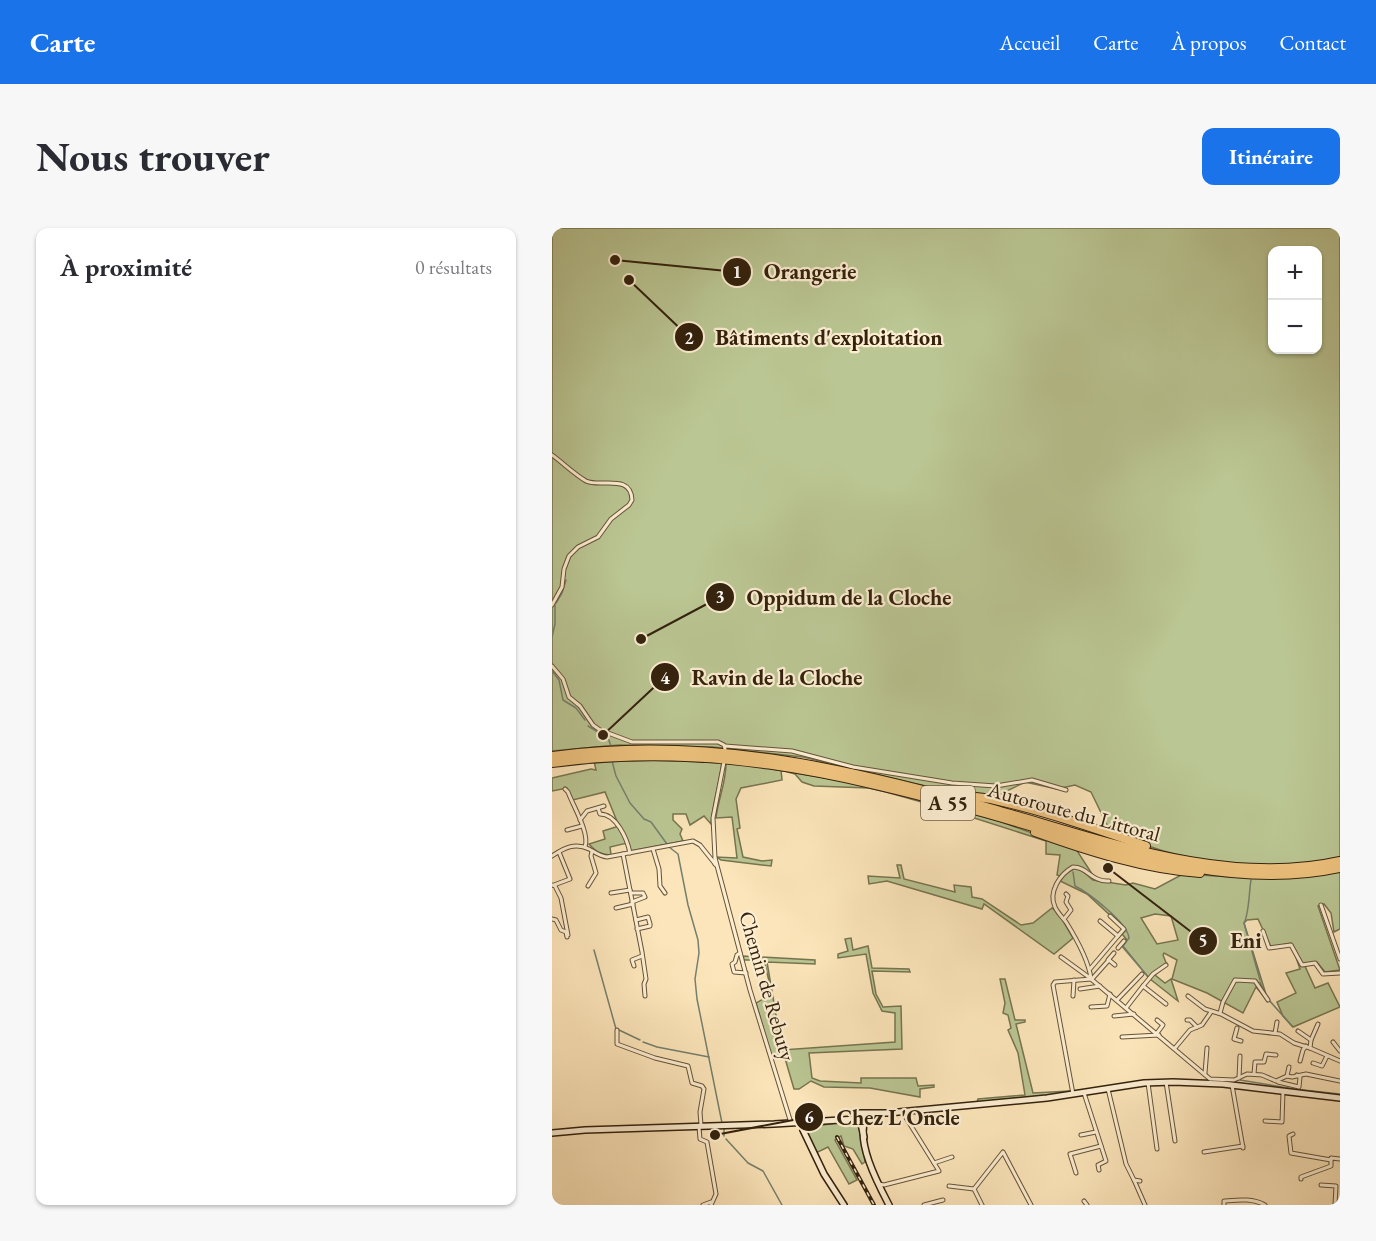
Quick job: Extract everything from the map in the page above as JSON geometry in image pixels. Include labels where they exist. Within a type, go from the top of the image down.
[{"type":"highway","name":"Autoroute du Littoral","points":[[552,756],[616,750],[682,748],[769,757],[870,776],[1186,860],[1220,866],[1284,868],[1340,861]]},
{"type":"highway","name":"A 55","points":[[552,763],[640,755],[725,758],[828,774],[943,801],[1083,848],[1161,869],[1246,876],[1296,875],[1340,868]]},
{"type":"main road","points":[[552,1133],[759,1125],[862,1118],[888,1113],[1073,1095],[1166,1082],[1233,1083],[1340,1097]]},
{"type":"main road","points":[[862,1118],[867,1156],[889,1205]]},
{"type":"main road","points":[[801,1122],[824,1174],[844,1205]]},
{"type":"street","points":[[552,455],[588,482],[614,482],[626,486],[630,490],[632,500],[611,519],[598,537],[578,547],[569,556],[564,569],[562,587],[552,605]]},
{"type":"street","points":[[552,666],[563,679],[569,697],[580,706],[596,728],[632,742],[718,742],[725,747],[792,752],[821,757],[854,767],[952,783],[996,786],[1032,780],[1066,790]]},
{"type":"street","name":"Chemin de Rebuty","points":[[724,761],[713,818],[716,866],[791,1122]]},
{"type":"street","points":[[565,789],[580,820],[586,840],[585,847]]},
{"type":"street","points":[[600,802],[600,814],[609,815],[616,822],[630,853]]},
{"type":"street","points":[[580,820],[586,812],[601,807]]},
{"type":"street","points":[[567,830],[582,826]]},
{"type":"street","points":[[552,855],[573,846],[585,847],[604,857],[695,842],[701,846],[716,866]]},
{"type":"street","points":[[653,849],[659,869],[660,886],[665,893]]},
{"type":"street","points":[[552,919],[556,920],[561,930],[566,931],[568,936],[562,901],[553,885],[570,878],[559,851]]},
{"type":"street","points":[[588,886],[596,873],[592,851]]},
{"type":"street","points":[[623,854],[646,980],[645,996]]},
{"type":"street","points":[[1092,979],[1090,969],[1064,919],[1054,905],[1054,895],[1057,882],[1071,868],[1077,867],[1093,878],[1109,881]]},
{"type":"street","points":[[611,893],[643,893],[645,897],[616,908]]},
{"type":"street","points":[[1064,919],[1071,910],[1066,902],[1068,896],[1066,894]]},
{"type":"street","points":[[1321,905],[1340,959]]},
{"type":"street","points":[[1090,969],[1124,929],[1110,916]]},
{"type":"street","points":[[636,920],[648,917],[650,924],[650,926],[637,929]]},
{"type":"street","points":[[1100,921],[1121,945]]},
{"type":"street","points":[[1263,931],[1270,948],[1291,945],[1302,965],[1315,963],[1323,974],[1340,973]]},
{"type":"street","points":[[1105,952],[1111,956]]},
{"type":"street","points":[[740,953],[732,964],[732,968],[734,972],[746,973]]},
{"type":"street","points":[[633,966],[633,960],[642,956]]},
{"type":"street","points":[[1061,957],[1092,979],[1210,1078],[1233,1083]]},
{"type":"street","points":[[1073,1095],[1053,985],[1055,982],[1092,979],[1110,960],[1115,965]]},
{"type":"street","points":[[1094,964],[1100,969]]},
{"type":"street","points":[[1126,1008],[1153,974],[1166,965]]},
{"type":"street","points":[[1117,1000],[1142,974]]},
{"type":"street","points":[[1073,996],[1074,980]]},
{"type":"street","points":[[1220,1013],[1223,1002],[1235,980],[1255,981],[1268,1000]]},
{"type":"street","points":[[1080,989],[1100,986]]},
{"type":"street","points":[[1143,986],[1166,1005]]},
{"type":"street","points":[[1091,1007],[1107,1006],[1110,994]]},
{"type":"street","points":[[1188,996],[1211,1012],[1220,1013],[1246,1027],[1261,1033],[1275,1033],[1340,1061]]},
{"type":"street","points":[[1175,1048],[1190,1030],[1202,1025],[1211,1012]]},
{"type":"street","points":[[1114,1016],[1134,1014]]},
{"type":"street","points":[[1157,1020],[1163,1025],[1158,1034]]},
{"type":"street","points":[[1187,1020],[1197,1027]]},
{"type":"street","points":[[1275,1033],[1277,1022]]},
{"type":"street","points":[[1300,1061],[1303,1050],[1308,1047],[1318,1024]]},
{"type":"street","points":[[1241,1041],[1234,1039],[1235,1028],[1246,1027]]},
{"type":"street","points":[[618,1030],[617,1044],[655,1058],[688,1066],[692,1083],[704,1089],[700,1112],[700,1139],[707,1142],[716,1194],[711,1203],[703,1205]]},
{"type":"street","points":[[1299,1031],[1311,1040]]},
{"type":"street","points":[[1122,1037],[1158,1034]]},
{"type":"street","points":[[1333,1042],[1340,1051]]},
{"type":"street","points":[[1205,1073],[1207,1048]]},
{"type":"street","points":[[1254,1074],[1255,1062],[1264,1062],[1266,1054],[1276,1056]]},
{"type":"street","points":[[1239,1078],[1240,1056]]},
{"type":"street","points":[[1313,1063],[1323,1066],[1327,1056]]},
{"type":"street","points":[[1287,1076],[1290,1067]]},
{"type":"street","points":[[1233,1083],[1247,1074],[1254,1074],[1299,1087],[1300,1077],[1297,1076]]},
{"type":"street","points":[[1276,1081],[1287,1076],[1306,1074],[1340,1081]]},
{"type":"street","points":[[1166,1082],[1175,1141]]},
{"type":"street","points":[[1148,1083],[1157,1149]]},
{"type":"street","points":[[1204,1152],[1243,1147],[1233,1083]]},
{"type":"street","points":[[1108,1089],[1128,1168],[1145,1205]]},
{"type":"street","points":[[1265,1121],[1282,1122],[1283,1091]]},
{"type":"street","points":[[1084,1093],[1106,1161],[1098,1165],[1099,1170]]},
{"type":"street","points":[[880,1186],[939,1171],[902,1112]]},
{"type":"street","points":[[1081,1135],[1096,1132]]},
{"type":"street","points":[[1293,1134],[1289,1136],[1291,1153],[1331,1160],[1331,1158],[1340,1159]]},
{"type":"street","points":[[1076,1173],[1070,1154],[1101,1146]]},
{"type":"street","points":[[974,1189],[1003,1152],[1031,1205]]},
{"type":"street","points":[[934,1162],[952,1157]]},
{"type":"street","points":[[1301,1179],[1301,1177],[1331,1166],[1331,1160]]},
{"type":"street","points":[[1134,1180],[1140,1181]]},
{"type":"street","points":[[1321,1185],[1336,1186],[1335,1205]]},
{"type":"street","points":[[949,1186],[974,1189]]},
{"type":"street","points":[[974,1189],[982,1205]]},
{"type":"street","points":[[924,1205],[943,1200]]},
{"type":"street","points":[[1224,1201],[1265,1205]]},
{"type":"green space","points":[[552,228],[1340,228],[1340,859],[1314,864],[1254,866],[1223,863],[1163,851],[1108,827],[1091,792],[1075,785],[1057,789],[1025,782],[995,797],[951,792],[803,757],[713,747],[619,745],[552,751]]},
{"type":"green space","points":[[631,758],[722,761],[711,824],[704,816],[690,825],[686,814],[673,814],[673,820],[682,829],[680,834],[683,841],[631,851],[627,843],[610,847],[611,855],[601,854],[594,849],[589,844],[605,839],[603,831],[619,826],[605,792],[573,800],[567,788],[552,791],[552,778],[591,769],[596,770],[594,761]]},
{"type":"green space","points":[[726,761],[781,770],[782,780],[741,788],[736,799],[740,828],[737,829],[743,857],[762,861],[772,860],[771,866],[721,860],[717,857],[737,858],[732,817],[716,818]]},
{"type":"green space","points":[[785,771],[872,786],[999,821],[1076,849],[1094,877],[1081,868],[1069,869],[1060,876],[1057,875],[1060,855],[1046,854],[1046,841],[886,792],[869,788],[814,786],[802,782],[795,774]]},
{"type":"green space","points":[[897,865],[901,865],[904,879],[955,892],[954,885],[971,887],[972,897],[982,899],[1021,925],[1033,923],[1052,908],[1059,914],[1073,938],[1054,954],[984,904],[982,909],[887,881],[869,884],[868,876],[900,878]]},
{"type":"green space","points":[[1075,868],[1080,869],[1093,880],[1126,885],[1133,883],[1155,889],[1183,874],[1249,878],[1340,871],[1340,929],[1334,932],[1331,913],[1324,904],[1318,906],[1340,970],[1325,972],[1317,962],[1304,964],[1315,988],[1328,983],[1340,1007],[1293,1027],[1283,1016],[1277,1002],[1296,993],[1286,973],[1300,969],[1291,943],[1271,947],[1258,919],[1247,920],[1244,923],[1268,1001],[1256,987],[1243,1013],[1207,993],[1172,979],[1177,960],[1164,953],[1167,965],[1155,975],[1165,983],[1171,979],[1178,1001],[1150,979],[1121,945],[1127,940],[1122,934],[1126,930],[1087,894],[1060,881],[1065,874]],"holes":[[[1155,914],[1171,916],[1178,940],[1157,944],[1141,918]]]},
{"type":"green space","points":[[851,938],[853,950],[868,946],[872,968],[909,969],[910,972],[872,971],[876,994],[883,1007],[901,1006],[902,1049],[809,1053],[812,1078],[820,1081],[861,1083],[861,1078],[916,1078],[918,1086],[934,1085],[934,1087],[920,1089],[920,1097],[870,1088],[824,1087],[811,1081],[799,1089],[794,1089],[784,1055],[771,1055],[756,1003],[772,994],[764,960],[744,960],[743,956],[815,960],[815,964],[767,962],[782,1050],[895,1042],[895,1013],[882,1011],[873,993],[866,954],[838,958],[838,954],[848,951],[845,939]]},
{"type":"green space","points":[[1000,979],[1005,979],[1015,1020],[1025,1020],[1025,1022],[1016,1024],[1033,1093],[1070,1091],[1072,1093],[977,1102],[978,1099],[1025,1095],[1018,1053],[1008,1030],[1011,1028],[1008,1015],[1003,1013],[1005,1003]]},
{"type":"green space","points":[[854,1120],[859,1124],[865,1162],[862,1164],[853,1149],[844,1146],[841,1136],[835,1140],[857,1180],[849,1184],[828,1147],[818,1152],[815,1150],[805,1128]]},
{"type":"waterway","points":[[556,603],[566,580]]},
{"type":"waterway","points":[[552,637],[555,605]]},
{"type":"waterway","points":[[552,671],[559,680],[563,700],[576,708],[585,720]]},
{"type":"waterway","points":[[588,726],[608,738],[611,746]]},
{"type":"waterway","points":[[612,761],[616,776],[630,803],[644,819],[651,822],[667,844]]},
{"type":"waterway","points":[[669,847],[678,854],[688,905],[698,940],[699,953],[695,979],[697,999],[722,1123]]},
{"type":"waterway","points":[[1073,872],[1075,886],[1098,902],[1122,925],[1129,938],[1123,946],[1148,977]]},
{"type":"waterway","points":[[1251,880],[1244,923],[1260,980]]},
{"type":"waterway","points":[[594,950],[616,1029]]},
{"type":"waterway","points":[[1260,982],[1263,990]]},
{"type":"waterway","points":[[1268,999],[1292,1026]]},
{"type":"waterway","points":[[619,1030],[640,1040]]},
{"type":"waterway","points":[[643,1042],[709,1057]]},
{"type":"waterway","points":[[1240,1080],[1340,1094]]},
{"type":"waterway","points":[[724,1129],[724,1136]]},
{"type":"waterway","points":[[726,1139],[748,1163],[763,1171],[782,1205]]},
{"type":"railway","points":[[837,1137],[874,1205]]},
{"type":"place","name":"Orangerie","points":[[615,260]]},
{"type":"place","name":"Bâtiments d'exploitation","points":[[629,280]]},
{"type":"place","name":"Oppidum de la Cloche","points":[[641,639]]},
{"type":"place","name":"Ravin de la Cloche","points":[[603,735]]},
{"type":"place","name":"Eni","points":[[1108,868]]},
{"type":"place","name":"Chez L'Oncle","points":[[715,1135]]}]
